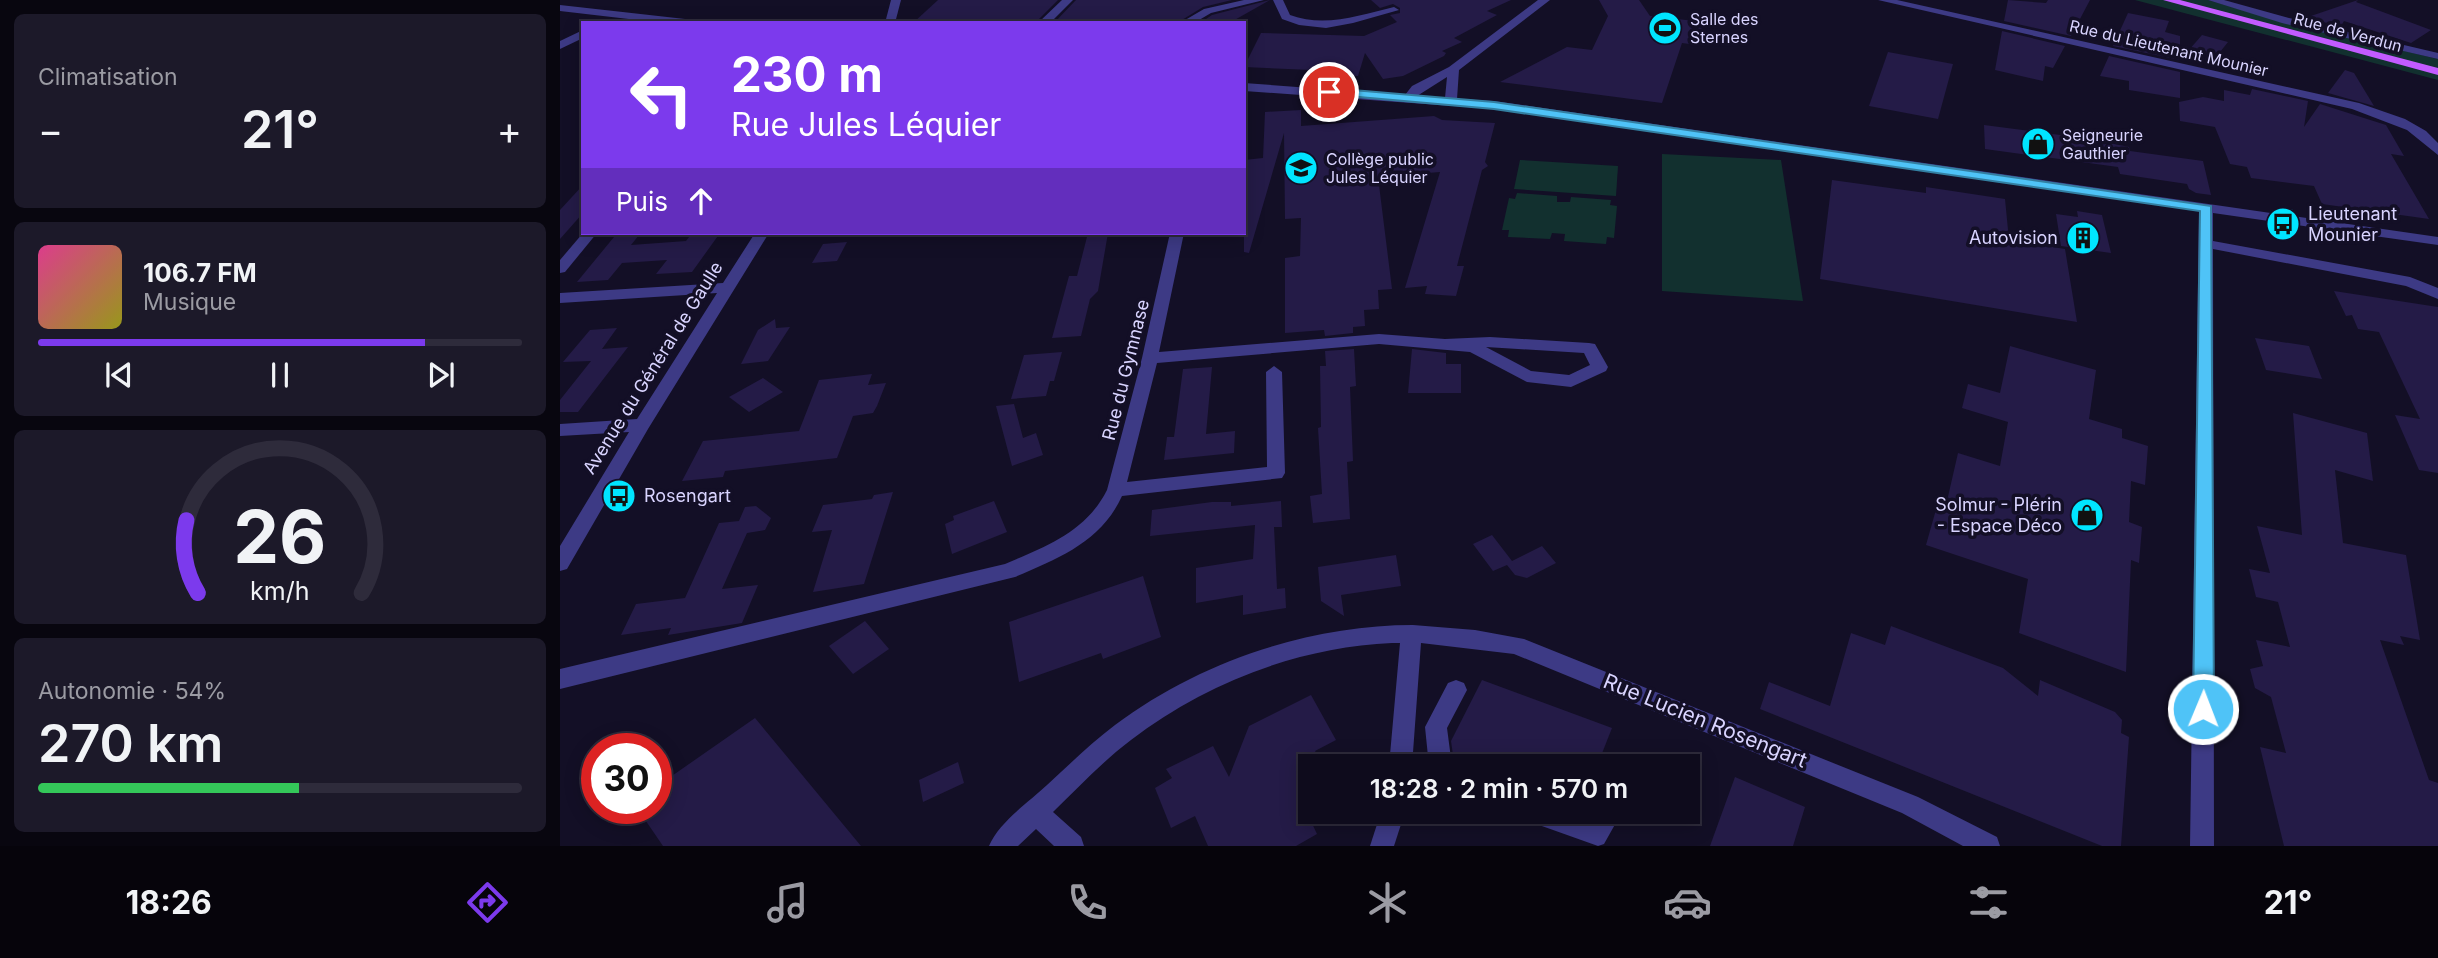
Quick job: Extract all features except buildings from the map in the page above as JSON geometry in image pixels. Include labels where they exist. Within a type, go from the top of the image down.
[{"type":"main road","name":"Rue de Verdun","points":[[2168,0],[2438,72]]},
{"type":"street","points":[[891,21],[896,0]]},
{"type":"street","points":[[1045,21],[1068,0]]},
{"type":"street","points":[[1189,21],[1208,11],[1259,0]]},
{"type":"street","points":[[1278,0],[1286,18],[1297,23],[1333,25],[1394,10]]},
{"type":"street","points":[[1410,97],[1416,89],[1452,69],[1545,0]]},
{"type":"street","name":"Rue du Lieutenant Mounier","points":[[1883,0],[2355,106],[2412,127],[2432,142],[2438,151]]},
{"type":"street","points":[[2213,0],[2286,21],[2438,56]]},
{"type":"street","points":[[560,8],[674,21]]},
{"type":"street","points":[[604,21],[616,15]]},
{"type":"street","points":[[560,46],[581,34]]},
{"type":"street","points":[[2424,53],[2438,44]]},
{"type":"street","points":[[1451,101],[1452,69]]},
{"type":"street","points":[[1246,87],[1494,105],[2438,241]]},
{"type":"street","points":[[2203,846],[2206,208]]},
{"type":"street","points":[[560,269],[588,235]]},
{"type":"street","name":"Avenue du Général de Gaulle","points":[[560,563],[761,235]]},
{"type":"street","name":"Rue du Gymnase","points":[[560,679],[1008,571],[1068,546],[1105,513],[1116,489],[1150,358],[1177,235]]},
{"type":"street","points":[[2207,244],[2410,282],[2438,294]]},
{"type":"street","points":[[560,298],[726,288]]},
{"type":"street","points":[[1150,358],[1380,340],[1490,342],[1589,348],[1600,367],[1571,381],[1527,376],[1473,347],[1451,343]]},
{"type":"street","points":[[1116,489],[1276,473],[1274,372]]},
{"type":"street","points":[[560,430],[642,425]]},
{"type":"street","points":[[1401,754],[1411,634]]},
{"type":"street","name":"Rue Lucien Rosengart","points":[[1001,846],[1124,731],[1178,699],[1229,673],[1290,652],[1351,637],[1411,634],[1462,636],[1516,645],[1910,805],[1988,846]]},
{"type":"street","points":[[1439,754],[1436,727],[1456,690]]},
{"type":"street","points":[[1035,812],[1072,846]]},
{"type":"street","points":[[1382,846],[1389,824]]},
{"type":"street","points":[[1565,824],[1595,835],[1603,824]]},
{"type":"green space","points":[[2135,0],[2208,0],[2290,24],[2438,59],[2438,80]]},
{"type":"green space","points":[[1662,154],[1781,160],[1803,301],[1662,291]]},
{"type":"green space","points":[[1520,160],[1618,166],[1616,196],[1514,189]]},
{"type":"green space","points":[[1517,193],[1557,196],[1557,202],[1570,202],[1571,197],[1611,200],[1610,205],[1617,206],[1614,238],[1607,237],[1606,244],[1564,241],[1565,234],[1552,233],[1550,239],[1508,237],[1509,230],[1502,230],[1509,198],[1515,199]]},
{"type":"place","name":"Salle des Sternes","points":[[1665,28]]},
{"type":"place","name":"Seigneurie Gauthier","points":[[2038,144]]},
{"type":"place","name":"Collège public Jules Léquier","points":[[1301,168]]},
{"type":"place","name":"Lieutenant Mounier","points":[[2283,224]]},
{"type":"place","name":"Autovision","points":[[2083,238]]},
{"type":"place","name":"Rosengart","points":[[619,496]]},
{"type":"place","name":"Solmur - Plérin - Espace Déco","points":[[2087,515]]},
{"type":"route","points":[[1329,92],[1494,105],[2206,208],[2203,709]]}]
